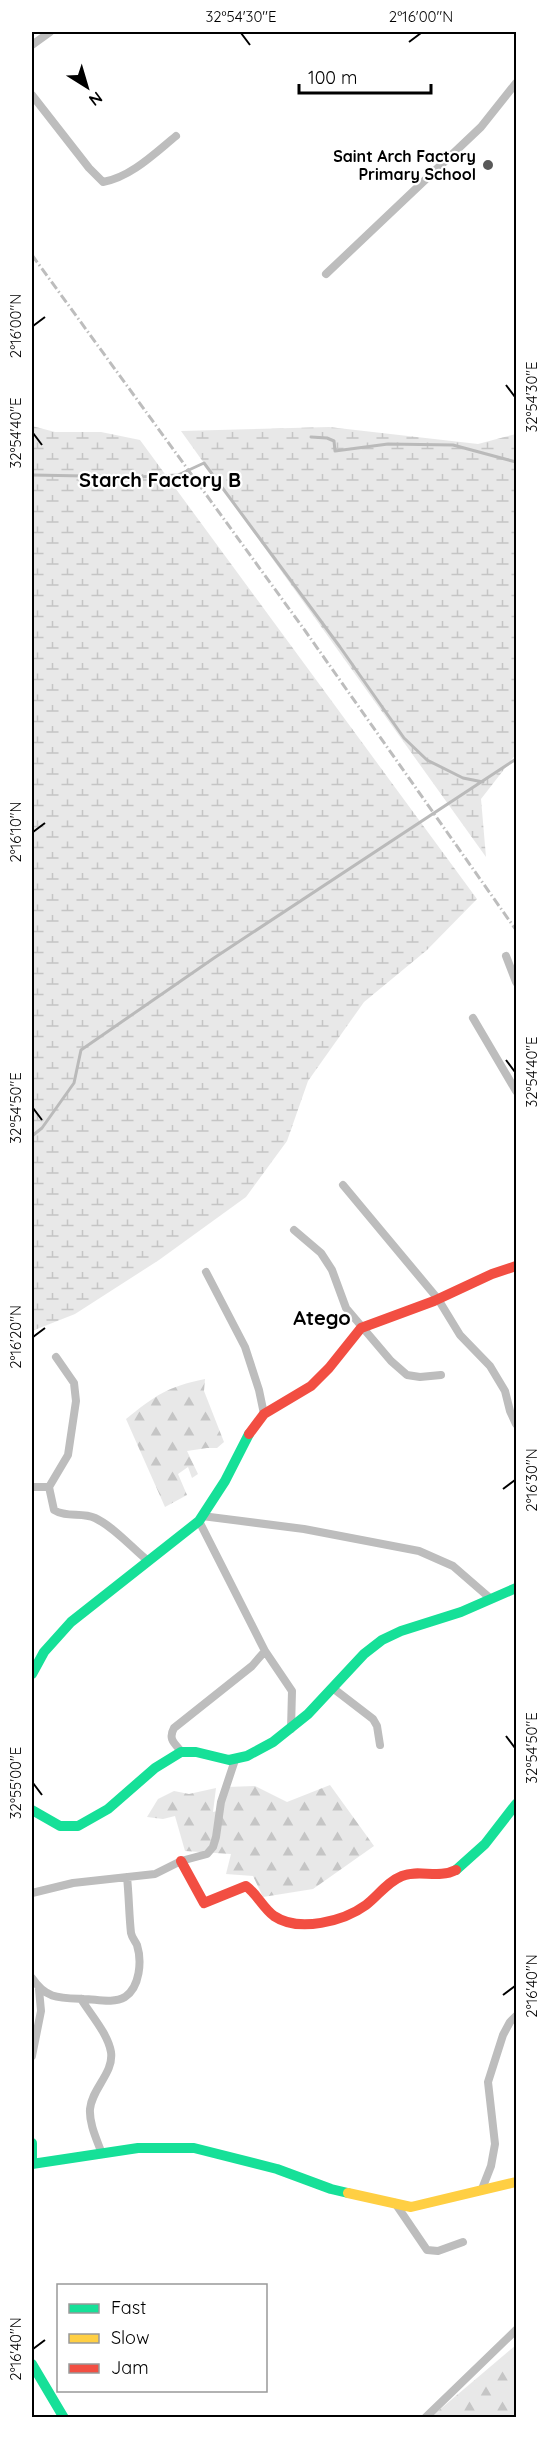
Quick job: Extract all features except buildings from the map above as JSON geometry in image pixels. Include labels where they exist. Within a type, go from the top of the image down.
[{"type":"street","points":[[32,45],[50,32]]},
{"type":"street","points":[[326,274],[481,127],[516,83]]},
{"type":"street","points":[[32,95],[89,168],[103,182],[114,179],[141,164],[176,136]]},
{"type":"street","points":[[506,956],[516,981]]},
{"type":"street","points":[[473,1018],[516,1091]]},
{"type":"street","points":[[343,1185],[438,1299],[460,1335],[495,1374],[505,1390],[516,1424]]},
{"type":"street","points":[[294,1230],[321,1253],[332,1270],[346,1308],[391,1361],[407,1375],[420,1377],[441,1375]]},
{"type":"street","points":[[32,1674],[44,1652],[71,1622],[200,1519],[225,1481],[243,1441],[264,1414],[311,1386],[362,1328],[516,1266]]},
{"type":"street","points":[[206,1272],[245,1347],[264,1414]]},
{"type":"street","points":[[56,1357],[74,1383],[76,1401],[68,1455],[49,1487],[54,1510],[60,1514],[84,1515],[98,1519],[147,1560]]},
{"type":"street","points":[[32,1487],[49,1487]]},
{"type":"street","points":[[200,1519],[304,1529],[419,1551],[453,1566],[491,1599]]},
{"type":"street","points":[[200,1519],[265,1651],[292,1691],[291,1729]]},
{"type":"street","points":[[32,1810],[65,1827],[76,1826],[111,1806],[164,1761],[181,1751],[194,1752],[216,1759],[235,1760],[246,1757],[306,1718],[372,1647],[391,1634],[455,1614],[516,1588]]},
{"type":"street","points":[[181,1751],[171,1741],[174,1728],[252,1666],[265,1651]]},
{"type":"street","points":[[334,1689],[373,1719],[377,1726],[380,1745]]},
{"type":"street","points":[[32,1893],[73,1883],[155,1874],[181,1861],[201,1857],[213,1847],[220,1802],[235,1760]]},
{"type":"street","points":[[181,1861],[204,1903],[246,1886],[273,1915],[283,1921],[317,1923],[331,1921],[365,1906],[401,1876],[447,1874],[462,1867],[499,1828],[516,1804]]},
{"type":"street","points":[[32,1977],[39,1989],[51,1996],[110,2001],[124,1997],[137,1980],[138,1957],[132,1935],[127,1877]]},
{"type":"street","points":[[32,2056],[39,2023],[39,1989]]},
{"type":"street","points":[[81,1999],[111,2052],[111,2065],[94,2091],[90,2107],[90,2119],[102,2154]]},
{"type":"street","points":[[482,2189],[491,2166],[495,2144],[488,2082],[503,2035],[516,2016]]},
{"type":"street","points":[[32,2143],[32,2164],[138,2148],[194,2148],[278,2169],[331,2189],[411,2207],[516,2182]]},
{"type":"street","points":[[394,2203],[427,2250],[438,2251],[463,2242]]},
{"type":"street","points":[[425,2418],[516,2330]]},
{"type":"street","points":[[32,2364],[64,2418]]},
{"type":"green space","points":[[32,426],[55,432],[101,432],[140,440],[477,899],[427,950],[364,1002],[308,1081],[287,1141],[246,1197],[159,1260],[75,1314],[32,1331]]},
{"type":"green space","points":[[329,427],[478,444],[516,434],[516,754],[481,799],[486,857],[181,431]]},
{"type":"green space","points":[[205,1379],[204,1391],[224,1442],[217,1448],[187,1451],[198,1474],[192,1478],[188,1467],[178,1474],[187,1495],[165,1507],[126,1419],[162,1393]]},
{"type":"green space","points":[[330,1785],[374,1846],[313,1889],[263,1897],[253,1876],[226,1874],[231,1854],[185,1851],[175,1816],[163,1819],[147,1817],[158,1799],[174,1791],[189,1794],[216,1788],[213,1812],[222,1810],[227,1787],[255,1786],[287,1802]]},
{"type":"green space","points":[[516,2345],[516,2417],[431,2417]]},
{"type":"waterway","points":[[311,437],[334,441],[335,451],[388,444],[453,445],[516,462]]},
{"type":"waterway","points":[[32,475],[138,477],[178,475],[204,463],[404,738],[427,760],[463,778],[483,782]]},
{"type":"waterway","points":[[32,1136],[42,1128],[74,1083],[81,1050],[214,958],[516,759]]},
{"type":"railway","points":[[32,255],[306,632],[516,930]]},
{"type":"traffic: fast","points":[[32,1674],[44,1652],[71,1622],[199,1521],[225,1481],[249,1434]]},
{"type":"traffic: fast","points":[[32,1810],[60,1826],[78,1826],[108,1809],[155,1768],[181,1752],[196,1752],[229,1760],[247,1756],[273,1742],[308,1714],[364,1654],[382,1640],[401,1631],[461,1612],[516,1588]]},
{"type":"traffic: fast","points":[[456,1870],[485,1844],[516,1804]]},
{"type":"traffic: fast","points":[[32,2143],[32,2164],[138,2148],[194,2148],[277,2169],[348,2193]]},
{"type":"traffic: fast","points":[[32,2364],[64,2418]]},
{"type":"traffic: slow","points":[[348,2193],[411,2207],[516,2182]]},
{"type":"traffic: jam","points":[[249,1434],[264,1414],[311,1386],[329,1368],[361,1328],[434,1301],[492,1274],[516,1266]]},
{"type":"traffic: jam","points":[[181,1861],[204,1903],[246,1886],[274,1916],[296,1924],[321,1923],[346,1916],[366,1905],[402,1876],[415,1873],[442,1874],[456,1870]]},
{"type":"place","name":"Saint Arch Factory Primary School","points":[[488,165]]},
{"type":"district","name":"Starch Factory B","points":[[160,479]]},
{"type":"district","name":"Atego","points":[[322,1317]]}]
